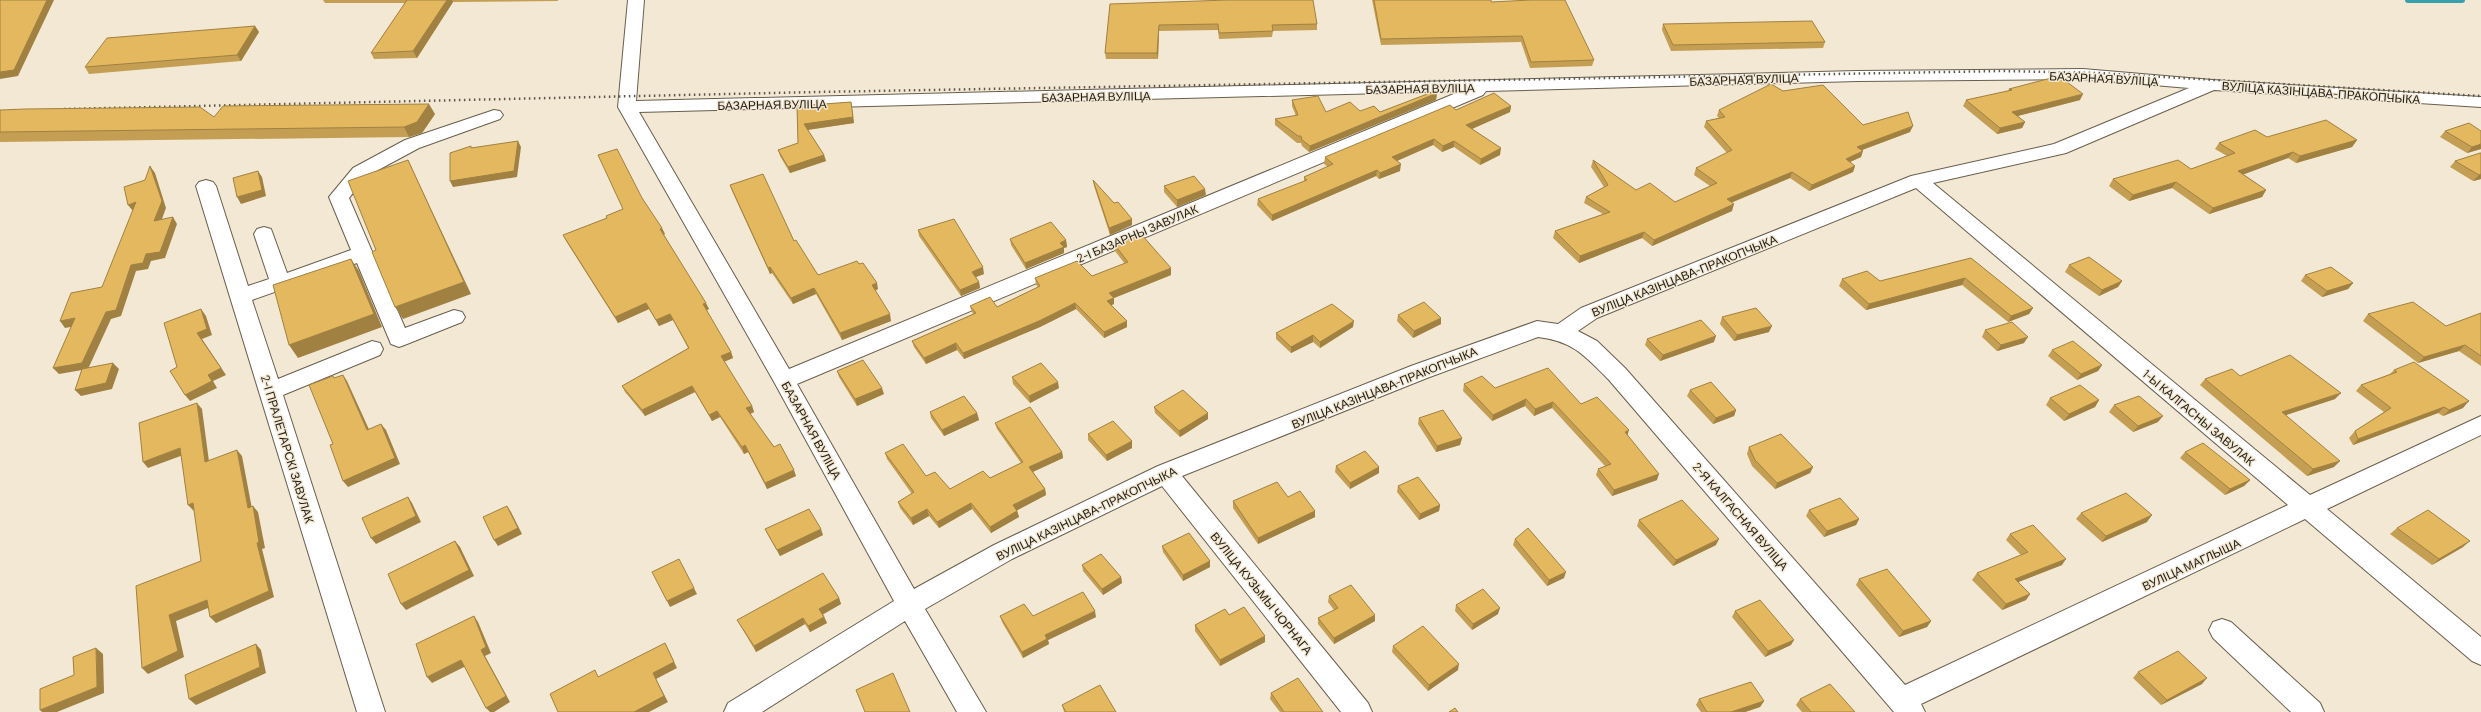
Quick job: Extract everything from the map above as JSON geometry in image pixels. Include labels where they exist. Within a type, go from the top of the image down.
[{"type":"street","points":[[627,107],[636,0]]},
{"type":"street","name":"БАЗАРНАЯ ВУЛІЦА","points":[[972,712],[909,605],[784,380],[627,107],[1857,76],[2083,74],[2212,85]]},
{"type":"street","name":"ВУЛІЦА КАЗІНЦАВА-ПРАКОПЧЫКА","points":[[738,712],[909,605],[1003,552],[1166,473],[1515,335],[1537,329],[1562,332],[1589,313],[1918,180],[2059,150],[2212,85],[2481,102]]},
{"type":"street","name":"2-І БАЗАРНЫ ЗАВУЛАК","points":[[784,380],[1489,86]]},
{"type":"street","points":[[454,317],[399,339],[339,197],[360,172],[412,144],[494,115]]},
{"type":"street","name":"1-Ы КАЛГАСНЫ ЗАВУЛАК","points":[[1918,180],[2307,509],[2481,653]]},
{"type":"street","name":"2-І ПРАЛЕТАРСКІ ЗАВУЛАК","points":[[206,186],[371,712]]},
{"type":"street","points":[[264,234],[280,282]]},
{"type":"street","points":[[240,296],[362,254]]},
{"type":"street","name":"2-Я КАЛГАСНАЯ ВУЛІЦА","points":[[1562,332],[1589,347],[1617,374],[1906,706]]},
{"type":"street","points":[[270,391],[372,349]]},
{"type":"street","name":"ВУЛІЦА МАГЛЫША","points":[[1906,706],[2481,425]]},
{"type":"street","name":"ВУЛІЦА КУЗЬМЫ ЧОРНАГА","points":[[1166,473],[1358,712]]},
{"type":"street","points":[[2222,630],[2310,712]]},
{"type":"building","points":[[0,0],[47,0],[14,70],[0,72]]},
{"type":"building","points":[[407,0],[447,0],[413,51],[371,53]]},
{"type":"building","points":[[1228,0],[1313,0],[1317,24],[1272,25],[1273,31],[1219,33],[1218,24],[1159,25],[1157,53],[1105,53],[1110,4]]},
{"type":"building","points":[[1374,0],[1491,0],[1491,2],[1565,0],[1594,60],[1531,62],[1522,36],[1381,39]]},
{"type":"building","points":[[1812,21],[1825,42],[1673,45],[1663,24]]},
{"type":"building","points":[[255,26],[237,55],[85,67],[107,38]]},
{"type":"building","points":[[2059,76],[2083,94],[2012,112],[2025,122],[2000,128],[1966,100],[2012,90],[2009,89]]},
{"type":"building","points":[[1771,84],[1783,91],[1823,85],[1863,125],[1908,112],[1913,126],[1857,147],[1863,151],[1846,159],[1855,166],[1812,185],[1792,172],[1727,199],[1734,204],[1654,240],[1644,232],[1580,256],[1555,231],[1610,212],[1586,197],[1608,185],[1593,160],[1636,190],[1650,183],[1675,202],[1717,183],[1696,168],[1732,150],[1706,121],[1725,117],[1719,110]]},
{"type":"building","points":[[1435,91],[1437,93],[1310,146],[1302,140],[1301,136],[1298,136],[1275,119],[1298,115],[1292,100],[1318,96],[1326,112],[1350,102],[1360,111],[1374,106],[1380,112]]},
{"type":"building","points":[[1494,93],[1511,106],[1466,125],[1501,148],[1481,159],[1454,141],[1443,146],[1434,139],[1392,157],[1401,164],[1380,173],[1377,170],[1272,215],[1258,199],[1307,180],[1304,177],[1333,164],[1325,157],[1450,105],[1456,110]]},
{"type":"building","points":[[851,102],[853,117],[804,124],[824,155],[788,167],[778,150],[798,143],[797,106]]},
{"type":"building","points":[[429,104],[417,122],[404,127],[0,132],[0,110],[200,107],[214,117],[223,106]]},
{"type":"building","points":[[2326,120],[2357,140],[2300,156],[2293,152],[2238,171],[2266,190],[2213,208],[2176,182],[2133,195],[2113,179],[2178,160],[2191,169],[2235,153],[2219,143],[2255,130],[2267,137]]},
{"type":"building","points":[[2469,123],[2481,131],[2481,144],[2472,147],[2445,131]]},
{"type":"building","points":[[518,141],[514,171],[450,181],[450,153],[471,146],[471,148]]},
{"type":"building","points":[[617,149],[642,198],[662,228],[660,229],[706,303],[703,304],[731,352],[721,356],[752,406],[746,408],[774,447],[780,444],[794,470],[765,483],[745,445],[742,447],[717,411],[709,415],[692,386],[642,410],[622,386],[689,348],[670,314],[656,320],[646,303],[615,317],[563,235],[607,218],[606,216],[623,209],[598,155]]},
{"type":"building","points":[[2481,153],[2481,174],[2479,175],[2455,161]]},
{"type":"building","points":[[408,160],[464,282],[395,307],[372,252],[376,250],[348,181]]},
{"type":"building","points":[[150,166],[162,201],[154,221],[173,217],[160,252],[146,254],[143,263],[131,265],[116,310],[106,312],[82,363],[53,368],[75,318],[60,321],[71,293],[102,287],[136,202],[128,205],[124,187],[145,180]]},
{"type":"building","points":[[258,171],[262,190],[237,197],[233,178]]},
{"type":"building","points":[[763,174],[794,241],[796,240],[818,275],[857,261],[859,264],[863,263],[877,283],[872,285],[890,314],[840,333],[814,288],[791,298],[770,267],[768,268],[730,185]]},
{"type":"building","points":[[1194,176],[1205,189],[1177,200],[1164,186]]},
{"type":"building","points":[[1093,180],[1114,203],[1118,202],[1132,219],[1109,228]]},
{"type":"building","points":[[954,219],[983,267],[972,272],[979,282],[960,290],[918,230]]},
{"type":"building","points":[[1051,222],[1066,240],[1060,243],[1064,247],[1025,263],[1010,239]]},
{"type":"building","points":[[1141,234],[1171,268],[1109,293],[1114,298],[1107,301],[1127,321],[1104,332],[1075,303],[1039,321],[963,353],[956,343],[924,358],[912,341],[976,313],[970,306],[990,297],[997,307],[1040,286],[1035,278],[1077,261],[1092,276],[1128,262],[1115,245]]},
{"type":"building","points":[[2089,257],[2122,281],[2102,290],[2069,265]]},
{"type":"building","points":[[1971,258],[2033,308],[2011,316],[1965,278],[1869,304],[1842,279],[1867,271],[1880,281]]},
{"type":"building","points":[[351,259],[374,314],[289,345],[273,285]]},
{"type":"building","points":[[2331,267],[2353,283],[2327,291],[2305,275]]},
{"type":"building","points":[[1424,302],[1441,318],[1414,331],[1398,315]]},
{"type":"building","points":[[2413,302],[2446,326],[2481,313],[2481,356],[2465,345],[2424,357],[2368,314]]},
{"type":"building","points":[[1332,304],[1354,321],[1320,342],[1313,335],[1291,347],[1276,333]]},
{"type":"building","points":[[1756,308],[1772,326],[1737,335],[1722,317]]},
{"type":"building","points":[[201,309],[207,329],[197,333],[221,368],[208,375],[212,381],[185,395],[170,371],[177,367],[164,323]]},
{"type":"building","points":[[1701,320],[1716,336],[1663,355],[1647,339]]},
{"type":"building","points":[[2012,322],[2028,337],[2001,345],[1985,330]]},
{"type":"building","points":[[2073,341],[2102,365],[2081,374],[2052,350]]},
{"type":"building","points":[[2290,355],[2341,393],[2282,412],[2340,461],[2313,469],[2205,379],[2232,369],[2240,376]]},
{"type":"building","points":[[863,360],[882,388],[855,399],[837,371]]},
{"type":"building","points":[[2414,362],[2469,401],[2449,410],[2444,407],[2358,439],[2355,431],[2391,408],[2361,385],[2397,372],[2394,370]]},
{"type":"building","points":[[113,363],[106,383],[75,390],[82,369]]},
{"type":"building","points":[[1041,363],[1058,382],[1029,396],[1012,377]]},
{"type":"building","points":[[1548,368],[1581,404],[1597,397],[1629,430],[1625,432],[1659,474],[1614,490],[1598,469],[1611,464],[1553,402],[1535,409],[1526,399],[1493,415],[1464,384],[1482,376],[1495,388]]},
{"type":"building","points":[[343,375],[367,430],[381,424],[395,458],[343,481],[330,445],[333,444],[309,385],[333,376],[334,378]]},
{"type":"building","points":[[1711,382],[1736,410],[1716,418],[1690,390]]},
{"type":"building","points":[[2080,385],[2099,400],[2069,414],[2050,398]]},
{"type":"building","points":[[1183,390],[1208,413],[1179,431],[1154,407]]},
{"type":"building","points":[[964,396],[977,413],[942,430],[930,412]]},
{"type":"building","points":[[2139,396],[2163,416],[2138,426],[2114,405]]},
{"type":"building","points":[[197,403],[205,462],[237,450],[248,508],[253,506],[259,542],[257,543],[269,591],[210,617],[207,600],[169,615],[178,651],[142,668],[136,586],[201,561],[193,503],[188,505],[180,448],[143,462],[139,423]]},
{"type":"building","points":[[1030,407],[1062,452],[1029,467],[1045,489],[1013,505],[1017,511],[990,527],[971,503],[937,522],[927,509],[911,518],[898,502],[914,492],[885,453],[903,444],[926,476],[935,472],[950,489],[983,471],[990,478],[1023,462],[995,423]]},
{"type":"building","points":[[1443,410],[1462,438],[1437,446],[1419,418]]},
{"type":"building","points":[[1113,421],[1132,441],[1106,455],[1088,434]]},
{"type":"building","points":[[1781,434],[1813,467],[1777,483],[1755,460],[1749,447]]},
{"type":"building","points":[[2203,443],[2250,480],[2230,489],[2185,452]]},
{"type":"building","points":[[1365,451],[1379,467],[1350,483],[1336,466]]},
{"type":"building","points":[[1418,477],[1440,505],[1420,514],[1398,486]]},
{"type":"building","points":[[1277,482],[1288,497],[1300,491],[1315,511],[1258,538],[1233,501]]},
{"type":"building","points":[[2126,493],[2152,515],[2106,536],[2081,513]]},
{"type":"building","points":[[408,497],[416,516],[371,538],[362,518]]},
{"type":"building","points":[[1840,498],[1859,519],[1827,531],[1809,510]]},
{"type":"building","points":[[1682,500],[1719,539],[1676,560],[1639,520]]},
{"type":"building","points":[[507,506],[518,528],[494,540],[483,517]]},
{"type":"building","points":[[809,509],[821,529],[777,550],[765,529]]},
{"type":"building","points":[[2428,510],[2470,541],[2439,559],[2397,528]]},
{"type":"building","points":[[2033,525],[2066,559],[2015,579],[2030,594],[2006,604],[1977,573],[2028,552],[2010,534]]},
{"type":"building","points":[[1528,528],[1566,572],[1549,580],[1515,539]]},
{"type":"building","points":[[1189,533],[1210,561],[1183,575],[1162,546]]},
{"type":"building","points":[[455,541],[469,570],[401,604],[388,574]]},
{"type":"building","points":[[1101,554],[1121,577],[1102,589],[1082,565]]},
{"type":"building","points":[[679,559],[694,588],[667,601],[652,572]]},
{"type":"building","points":[[1887,569],[1931,621],[1903,631],[1859,579]]},
{"type":"building","points":[[823,573],[839,598],[819,609],[824,617],[808,626],[803,618],[754,646],[737,620]]},
{"type":"building","points":[[1351,585],[1375,615],[1334,638],[1318,618],[1338,608],[1329,596]]},
{"type":"building","points":[[1483,589],[1500,608],[1473,624],[1456,605]]},
{"type":"building","points":[[1083,592],[1095,611],[1045,635],[1047,639],[1022,652],[1000,616],[1024,604],[1033,616]]},
{"type":"building","points":[[1760,600],[1794,640],[1768,651],[1735,611]]},
{"type":"building","points":[[1244,607],[1265,636],[1220,660],[1195,625],[1225,609],[1229,615]]},
{"type":"building","points":[[474,616],[486,647],[481,650],[506,696],[486,708],[461,660],[427,677],[416,644]]},
{"type":"building","points":[[1423,626],[1459,664],[1429,685],[1393,646]]},
{"type":"building","points":[[665,643],[674,662],[653,673],[664,696],[634,712],[558,712],[550,694],[595,670],[598,677]]},
{"type":"building","points":[[256,644],[260,667],[189,699],[185,675]]},
{"type":"building","points":[[96,648],[97,687],[40,710],[40,689],[74,675],[73,657]]},
{"type":"building","points":[[2178,651],[2207,678],[2167,700],[2138,672]]},
{"type":"building","points":[[893,673],[910,712],[865,712],[856,690]]},
{"type":"building","points":[[1298,678],[1323,712],[1284,712],[1271,693]]},
{"type":"building","points":[[1751,682],[1764,701],[1731,712],[1707,712],[1699,699]]},
{"type":"building","points":[[1830,684],[1855,712],[1811,712],[1800,699]]},
{"type":"building","points":[[1100,685],[1116,712],[1066,712],[1062,705]]},
{"type":"building","points":[[1455,708],[1458,712],[1449,712]]},
{"type":"waterway","points":[[2408,0],[2462,0]]},
{"type":"railway","points":[[64,109],[816,92],[2002,71],[2099,73],[2481,96]]}]
